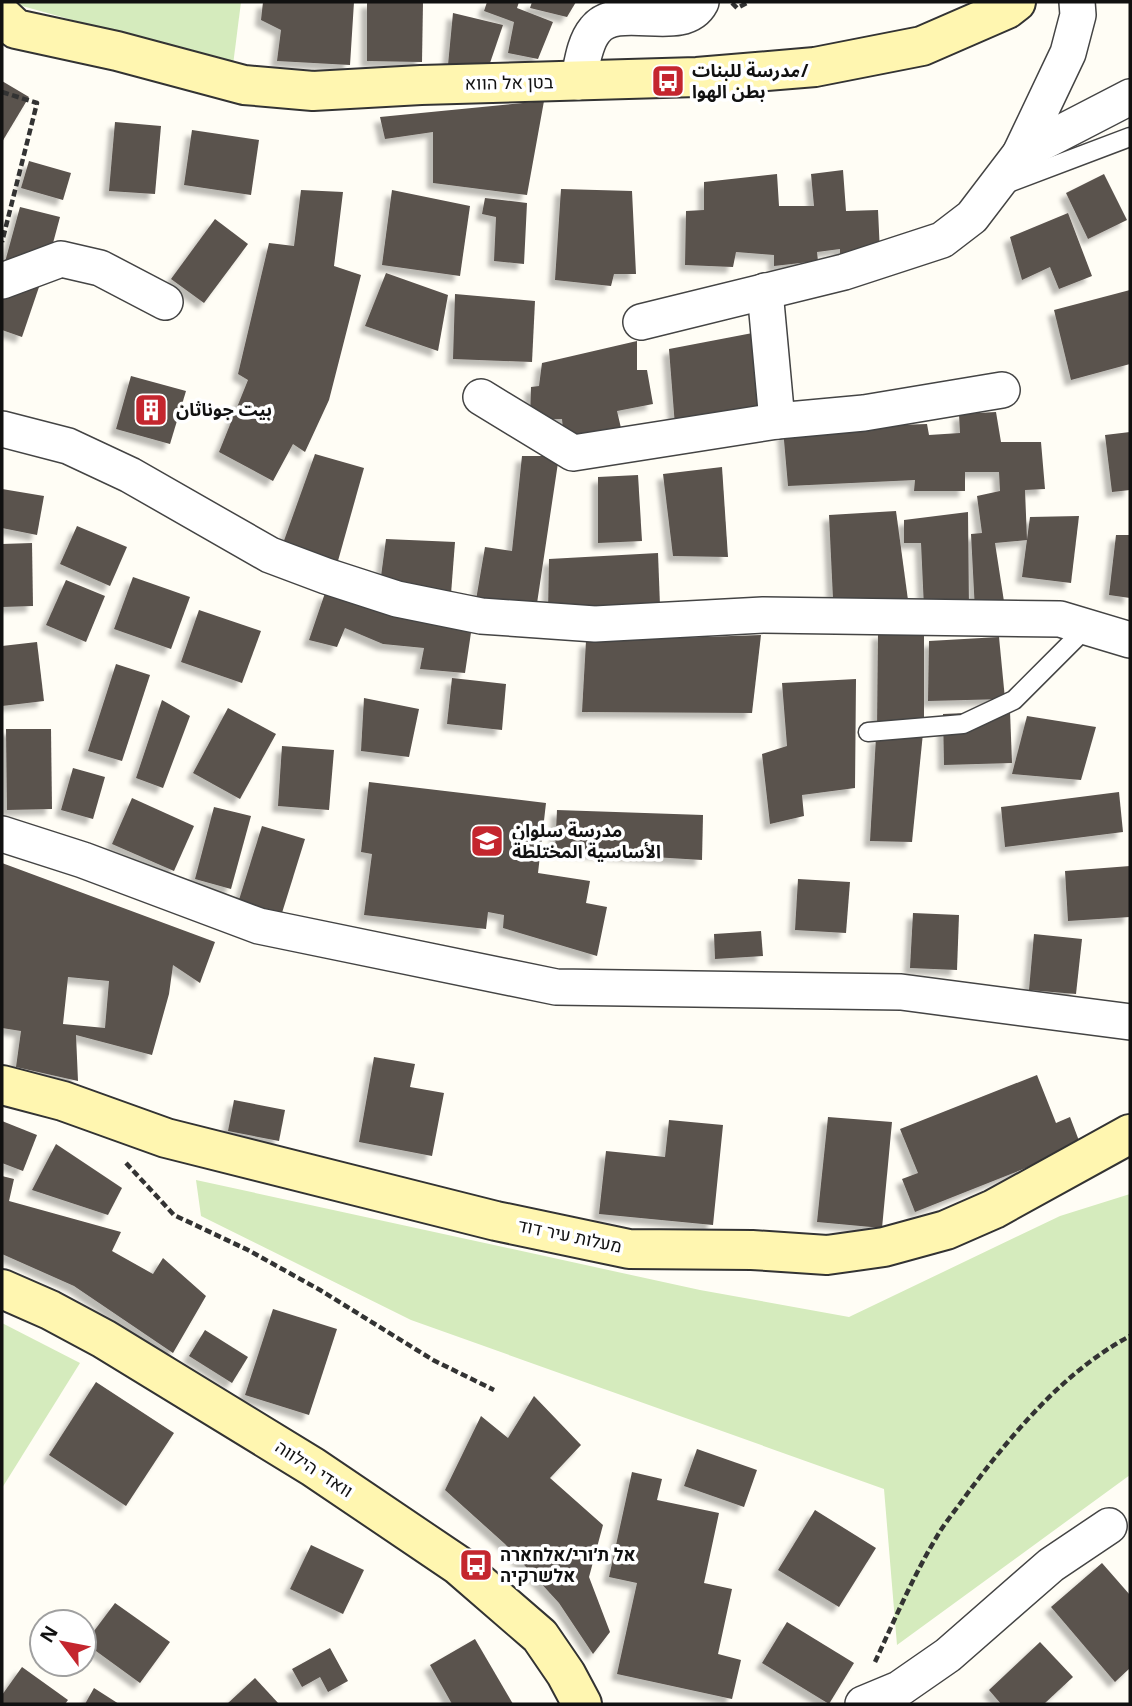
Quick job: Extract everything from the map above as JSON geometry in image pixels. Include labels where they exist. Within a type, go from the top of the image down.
[{"type":"street","points":[[578,82],[588,41],[596,28],[613,17],[682,17],[701,2]]},
{"type":"street","name":"בטן אל הווא","points":[[2,16],[16,29],[117,51],[244,85],[313,91],[421,85],[697,78],[815,67],[922,46],[1007,9],[1016,2]]},
{"type":"street","points":[[641,322],[844,272],[942,240],[972,217],[1020,154],[1068,53],[1078,15],[1077,2]]},
{"type":"street","points":[[1020,154],[1130,97]]},
{"type":"street","points":[[2,281],[61,259],[100,268],[165,302]]},
{"type":"street","points":[[765,291],[777,421]]},
{"type":"street","points":[[481,397],[573,453],[1002,390]]},
{"type":"street","points":[[2,429],[68,446],[130,475],[281,559],[397,599],[481,615],[595,624],[763,615],[1060,619],[1130,640]]},
{"type":"street","points":[[2,834],[83,860],[259,926],[556,987],[901,992],[1130,1022]]},
{"type":"street","name":"מעלות עיר דוד","points":[[2,1085],[63,1101],[178,1140],[496,1222],[629,1249],[752,1250],[827,1255],[884,1247],[946,1230],[982,1214],[1130,1134]]},
{"type":"street","name":"וואדי הילווה","points":[[2,1289],[50,1310],[115,1346],[313,1466],[458,1565],[540,1636],[566,1674],[582,1704]]},
{"type":"street","points":[[863,1704],[900,1689],[948,1655],[1051,1565],[1109,1526]]},
{"type":"lane","points":[[997,187],[1130,137]]},
{"type":"lane","points":[[868,732],[963,724],[1014,700],[1087,627]]},
{"type":"path","points":[[730,2],[737,8],[749,2]]},
{"type":"path","points":[[2,92],[37,103],[2,242]]},
{"type":"path","points":[[120,1159],[130,1166],[174,1215],[248,1250],[308,1283],[433,1360],[494,1390]]},
{"type":"path","points":[[873,1668],[906,1595],[939,1533],[995,1457],[1062,1385],[1115,1344],[1130,1336]]},
{"type":"green space","points":[[8,2],[241,2],[233,65]]},
{"type":"green space","points":[[196,1180],[700,1290],[849,1317],[1060,1216],[1130,1194],[1130,1475],[897,1645],[884,1489],[411,1320],[201,1216]]},
{"type":"green space","points":[[2,1323],[80,1363],[2,1488]]},
{"type":"building","points":[[263,2],[354,2],[350,65],[277,61],[281,30],[261,20]]},
{"type":"building","points":[[367,2],[423,2],[422,62],[367,61]]},
{"type":"building","points":[[487,2],[519,2],[517,8],[553,22],[538,59],[508,53],[514,22],[484,11]]},
{"type":"building","points":[[532,2],[576,2],[567,17],[530,8]]},
{"type":"building","points":[[453,13],[503,25],[490,63],[448,65]]},
{"type":"building","points":[[2,81],[29,97],[2,142]]},
{"type":"building","points":[[544,101],[527,195],[433,183],[433,132],[385,139],[380,117]]},
{"type":"building","points":[[115,122],[161,126],[155,194],[109,191]]},
{"type":"building","points":[[192,130],[259,140],[251,195],[184,185]]},
{"type":"building","points":[[29,161],[71,173],[63,200],[21,188]]},
{"type":"building","points":[[843,170],[846,211],[878,210],[880,253],[840,258],[840,249],[817,252],[818,261],[774,266],[774,255],[736,252],[733,267],[685,265],[686,211],[704,210],[704,182],[777,174],[779,206],[814,206],[811,174]]},
{"type":"building","points":[[1104,174],[1127,220],[1088,239],[1066,193]]},
{"type":"building","points":[[561,189],[632,191],[636,274],[614,274],[611,286],[555,280]]},
{"type":"building","points":[[301,190],[343,192],[334,266],[361,275],[329,400],[305,452],[293,444],[273,481],[219,452],[248,380],[238,374],[269,243],[294,246]]},
{"type":"building","points":[[392,190],[470,206],[460,276],[382,265]]},
{"type":"building","points":[[485,198],[527,203],[524,264],[494,261],[496,217],[482,214]]},
{"type":"building","points":[[20,207],[60,217],[45,273],[5,262]]},
{"type":"building","points":[[1068,213],[1092,276],[1059,289],[1050,267],[1022,280],[1010,237]]},
{"type":"building","points":[[215,219],[248,244],[204,303],[171,279]]},
{"type":"building","points":[[386,273],[448,295],[438,351],[365,326]]},
{"type":"building","points":[[10,277],[39,287],[22,337],[2,330],[2,302]]},
{"type":"building","points":[[1130,290],[1130,364],[1071,380],[1054,310]]},
{"type":"building","points":[[455,294],[535,301],[532,362],[453,359]]},
{"type":"building","points":[[763,331],[771,413],[675,426],[669,349]]},
{"type":"building","points":[[637,341],[637,370],[647,370],[653,404],[617,411],[621,428],[564,440],[562,419],[530,420],[531,387],[539,386],[542,363]]},
{"type":"building","name":"بيت جوناثان","points":[[131,376],[186,391],[170,444],[116,429]]},
{"type":"building","points":[[996,412],[1001,442],[1041,442],[1045,489],[1025,490],[1027,540],[995,543],[1005,608],[975,611],[971,534],[982,533],[977,496],[1000,491],[999,472],[965,472],[965,491],[914,491],[915,480],[788,486],[783,429],[927,424],[929,435],[960,433],[959,414]]},
{"type":"building","points":[[1130,432],[1130,490],[1112,492],[1105,435]]},
{"type":"building","points":[[315,454],[364,468],[336,568],[281,549]]},
{"type":"building","points":[[522,456],[559,456],[536,610],[476,600],[485,547],[512,551]]},
{"type":"building","points":[[722,467],[728,557],[673,556],[663,474]]},
{"type":"building","points":[[638,475],[642,541],[598,543],[598,477]]},
{"type":"building","points":[[2,489],[44,496],[37,535],[2,528]]},
{"type":"building","points":[[896,511],[908,600],[833,599],[829,515]]},
{"type":"building","points":[[968,512],[969,609],[924,608],[921,543],[904,543],[904,520]]},
{"type":"building","points":[[1079,516],[1071,583],[1022,577],[1030,517]]},
{"type":"building","points":[[77,526],[127,547],[110,586],[60,564]]},
{"type":"building","points":[[1116,535],[1130,535],[1130,598],[1109,595]]},
{"type":"building","points":[[386,539],[455,542],[451,594],[380,584]]},
{"type":"building","points":[[32,543],[33,606],[2,607],[2,544]]},
{"type":"building","points":[[658,553],[660,606],[548,612],[549,559]]},
{"type":"building","points":[[133,577],[190,597],[171,649],[114,629]]},
{"type":"building","points":[[66,580],[105,596],[86,642],[46,625]]},
{"type":"building","points":[[325,593],[472,626],[465,673],[420,669],[424,648],[383,644],[345,628],[337,647],[309,640]]},
{"type":"building","points":[[199,610],[261,631],[242,683],[181,662]]},
{"type":"building","points":[[878,633],[924,635],[924,728],[877,729]]},
{"type":"building","points":[[761,635],[752,713],[582,712],[586,641]]},
{"type":"building","points":[[999,637],[1005,699],[928,701],[929,641]]},
{"type":"building","points":[[37,642],[44,701],[2,706],[2,646]]},
{"type":"building","points":[[116,664],[150,675],[122,761],[88,751]]},
{"type":"building","points":[[452,678],[506,684],[502,730],[447,724]]},
{"type":"building","points":[[856,679],[855,788],[802,795],[804,816],[770,824],[762,754],[787,746],[782,683]]},
{"type":"building","points":[[364,698],[419,709],[409,757],[361,751]]},
{"type":"building","points":[[162,700],[190,716],[163,788],[136,778]]},
{"type":"building","points":[[228,708],[276,734],[240,799],[193,773]]},
{"type":"building","points":[[1010,711],[1012,763],[944,765],[943,714]]},
{"type":"building","points":[[1027,716],[1096,727],[1081,780],[1012,774]]},
{"type":"building","points":[[6,729],[51,729],[52,809],[7,810]]},
{"type":"building","points":[[923,733],[912,842],[870,841],[876,737]]},
{"type":"building","points":[[282,746],[334,750],[329,810],[278,806]]},
{"type":"building","points":[[73,768],[105,777],[93,819],[61,810]]},
{"type":"building","points":[[369,782],[546,803],[538,873],[590,881],[586,903],[607,907],[597,956],[503,928],[504,915],[488,912],[486,929],[364,915],[372,854],[361,852]]},
{"type":"building","points":[[1119,792],[1123,832],[1005,847],[1001,807]]},
{"type":"building","points":[[132,798],[194,826],[174,871],[112,844]]},
{"type":"building","points":[[214,807],[251,816],[231,889],[195,879]]},
{"type":"building","points":[[557,810],[703,815],[702,860],[555,851]]},
{"type":"building","points":[[262,826],[305,839],[281,916],[238,903]]},
{"type":"building","points":[[2,863],[215,942],[200,983],[173,965],[169,994],[152,1055],[76,1035],[78,1081],[16,1067],[21,1031],[2,1028]],"holes":[[[68,977],[109,981],[105,1028],[63,1024]]]},
{"type":"building","points":[[1130,866],[1130,917],[1068,921],[1065,871]]},
{"type":"building","points":[[798,879],[850,882],[846,933],[795,930]]},
{"type":"building","points":[[913,913],[959,915],[957,970],[910,968]]},
{"type":"building","points":[[761,931],[763,956],[715,959],[714,934]]},
{"type":"building","points":[[1034,934],[1082,939],[1076,994],[1029,990]]},
{"type":"building","points":[[374,1057],[415,1064],[410,1087],[444,1093],[432,1156],[359,1142]]},
{"type":"building","points":[[1037,1075],[1056,1123],[1070,1117],[1081,1146],[915,1212],[902,1179],[918,1173],[900,1129]]},
{"type":"building","points":[[234,1100],[285,1110],[279,1141],[228,1131]]},
{"type":"building","points":[[828,1117],[892,1122],[882,1228],[817,1222]]},
{"type":"building","points":[[669,1120],[723,1125],[713,1225],[599,1214],[606,1151],[665,1157]]},
{"type":"building","points":[[2,1121],[37,1135],[23,1171],[2,1163]]},
{"type":"building","points":[[56,1144],[122,1188],[108,1215],[32,1190]]},
{"type":"building","points":[[2,1176],[14,1179],[9,1201],[121,1232],[112,1251],[153,1274],[163,1258],[206,1296],[173,1353],[74,1286],[2,1254]]},
{"type":"building","points":[[273,1309],[337,1329],[309,1415],[245,1395]]},
{"type":"building","points":[[205,1330],[248,1357],[232,1383],[189,1356]]},
{"type":"building","points":[[96,1382],[174,1433],[126,1506],[49,1455]]},
{"type":"building","points":[[534,1396],[581,1445],[550,1478],[603,1525],[589,1577],[610,1632],[593,1654],[559,1603],[505,1544],[445,1490],[481,1416],[508,1438]]},
{"type":"building","points":[[697,1449],[757,1470],[744,1507],[684,1486]]},
{"type":"building","points":[[632,1472],[662,1479],[657,1500],[719,1513],[704,1583],[732,1589],[718,1654],[741,1660],[732,1699],[617,1674],[637,1583],[609,1577]]},
{"type":"building","points":[[815,1510],[876,1548],[839,1607],[778,1570]]},
{"type":"building","points":[[311,1545],[364,1570],[343,1614],[290,1589]]},
{"type":"building","points":[[1102,1563],[1130,1595],[1130,1668],[1115,1682],[1051,1607]]},
{"type":"building","points":[[115,1603],[170,1642],[140,1683],[98,1652],[98,1626]]},
{"type":"building","points":[[787,1622],[854,1663],[829,1704],[762,1663]]},
{"type":"building","points":[[475,1639],[513,1704],[452,1704],[430,1665]]},
{"type":"building","points":[[1040,1642],[1073,1677],[1044,1704],[1001,1704],[989,1690]]},
{"type":"building","points":[[330,1648],[348,1681],[328,1692],[320,1677],[302,1687],[292,1669]]},
{"type":"building","points":[[22,1667],[28,1671],[28,1678],[37,1678],[68,1700],[65,1704],[2,1704],[2,1695]]},
{"type":"building","points":[[255,1678],[279,1704],[227,1704]]},
{"type":"building","points":[[94,1688],[119,1704],[85,1704]]},
{"type":"place","name":"مدرسة للبنات/ بطن الهوا","points":[[668,81]]},
{"type":"place","name":"بيت جوناثان","points":[[151,410]]},
{"type":"place","name":"مدرسة سلوان الأساسية المختلطة","points":[[487,841]]},
{"type":"place","name":"אל ת׳ורי/אלחארה אלשרקיה","points":[[476,1565]]}]
